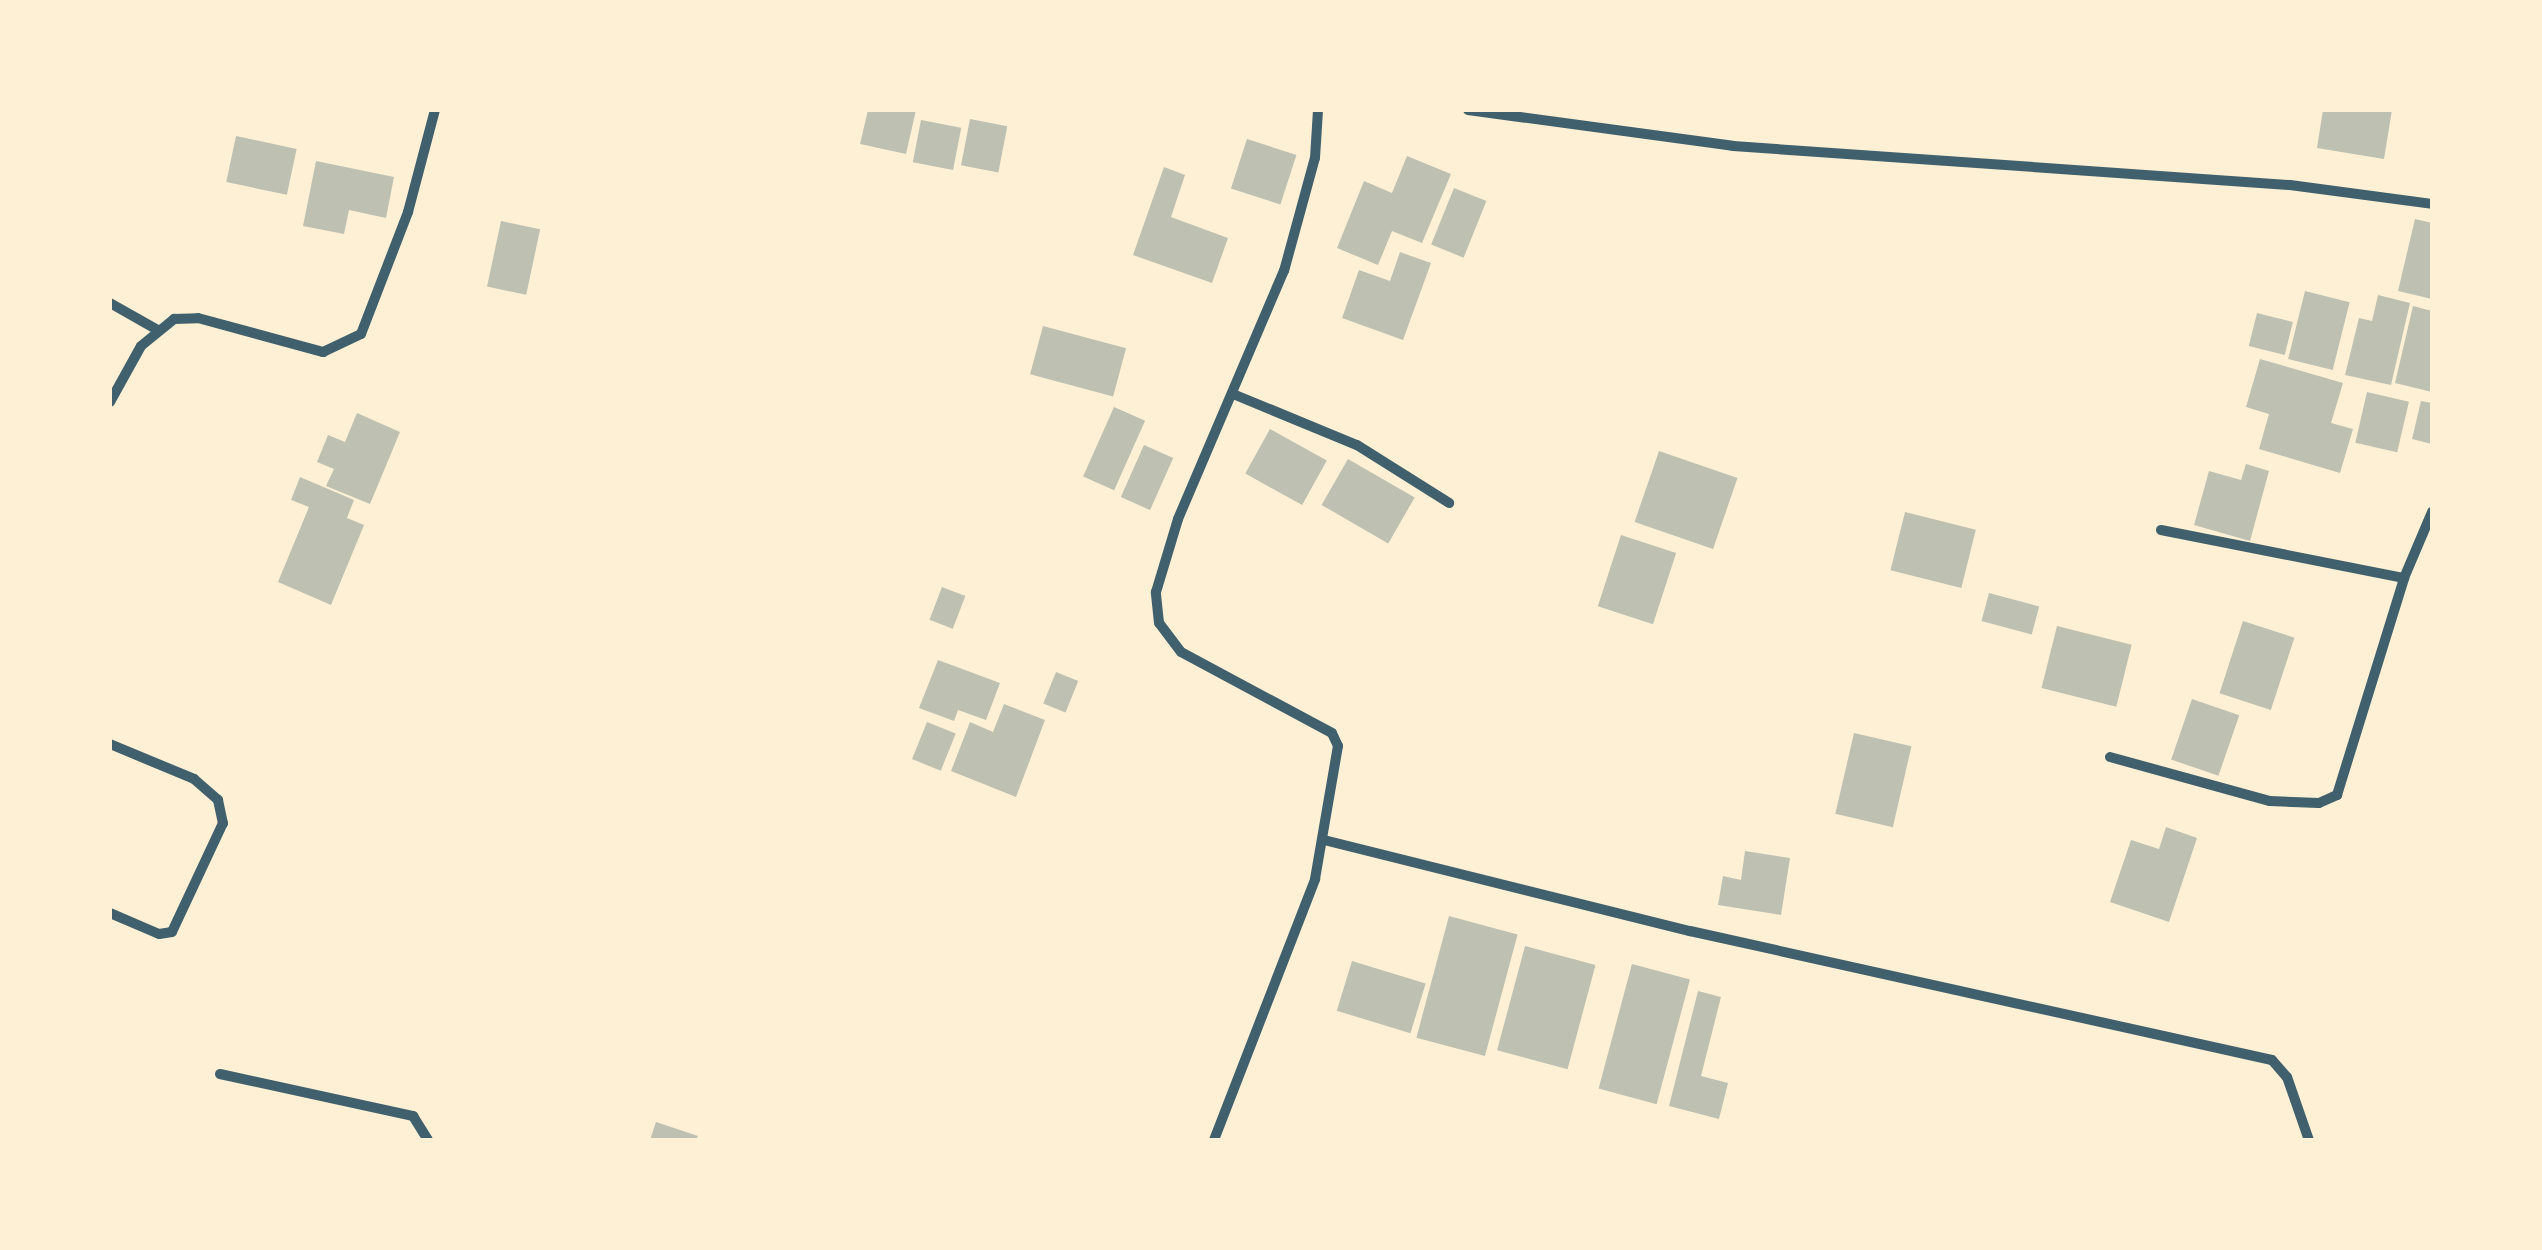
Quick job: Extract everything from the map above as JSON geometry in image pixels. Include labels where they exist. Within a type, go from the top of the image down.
[{"type":"street","points":[[110,402],[156,329],[174,319],[198,318],[323,352],[362,334],[408,212],[435,110]]},
{"type":"street","points":[[1214,1140],[1303,911],[1324,840],[1337,776],[1332,733],[1181,652],[1159,624],[1156,592],[1164,557],[1233,394],[1305,207],[1318,110]]},
{"type":"street","points":[[1468,110],[1733,146],[2290,185],[2432,204]]},
{"type":"street","points":[[110,303],[156,329]]},
{"type":"street","points":[[1233,394],[1302,417],[1449,503]]},
{"type":"street","points":[[2110,757],[2270,801],[2319,803],[2337,795],[2404,578],[2432,512]]},
{"type":"street","points":[[2161,530],[2404,578]]},
{"type":"street","points":[[110,744],[194,779],[218,800],[223,823],[172,932],[159,934],[110,913]]},
{"type":"street","points":[[1324,840],[1690,931],[2272,1060],[2287,1076],[2308,1140]]},
{"type":"street","points":[[220,1074],[412,1116],[428,1140]]},
{"type":"building","points":[[868,110],[916,110],[906,154],[860,144]]},
{"type":"building","points":[[2323,110],[2392,110],[2384,159],[2317,148]]},
{"type":"building","points":[[970,119],[1007,126],[998,172],[961,165]]},
{"type":"building","points":[[921,120],[961,128],[953,170],[913,162]]},
{"type":"building","points":[[236,136],[297,149],[287,195],[226,182]]},
{"type":"building","points":[[1247,139],[1296,155],[1280,205],[1231,188]]},
{"type":"building","points":[[1407,156],[1451,174],[1422,243],[1392,231],[1378,265],[1337,248],[1364,181],[1392,193]]},
{"type":"building","points":[[316,161],[394,177],[386,218],[349,210],[344,234],[303,226]]},
{"type":"building","points":[[1164,167],[1185,175],[1171,217],[1228,238],[1212,283],[1133,255]]},
{"type":"building","points":[[1454,188],[1486,201],[1464,258],[1431,245]]},
{"type":"building","points":[[2415,219],[2432,223],[2432,299],[2398,291]]},
{"type":"building","points":[[501,221],[540,229],[526,295],[487,287]]},
{"type":"building","points":[[1400,252],[1431,263],[1403,340],[1342,318],[1359,270],[1390,281]]},
{"type":"building","points":[[2305,291],[2350,302],[2333,370],[2288,359]]},
{"type":"building","points":[[2378,295],[2410,303],[2391,385],[2345,375],[2359,318],[2372,321]]},
{"type":"building","points":[[2413,306],[2432,311],[2432,392],[2395,383]]},
{"type":"building","points":[[2257,313],[2293,322],[2285,355],[2249,346]]},
{"type":"building","points":[[1043,326],[1126,348],[1113,397],[1030,374]]},
{"type":"building","points":[[2260,359],[2343,383],[2331,423],[2353,429],[2340,473],[2259,449],[2269,414],[2246,407]]},
{"type":"building","points":[[2367,392],[2409,402],[2397,452],[2355,443]]},
{"type":"building","points":[[2421,401],[2432,403],[2432,444],[2412,439]]},
{"type":"building","points":[[1114,407],[1145,421],[1114,490],[1083,476]]},
{"type":"building","points":[[357,413],[400,432],[370,504],[326,486],[334,469],[317,462],[328,435],[345,442]]},
{"type":"building","points":[[1270,429],[1327,461],[1302,505],[1245,474]]},
{"type":"building","points":[[1144,445],[1173,458],[1150,510],[1121,497]]},
{"type":"building","points":[[1659,451],[1737,478],[1713,549],[1635,522]]},
{"type":"building","points":[[1348,459],[1415,498],[1388,543],[1322,505]]},
{"type":"building","points":[[2246,464],[2269,471],[2250,541],[2194,525],[2209,471],[2241,480]]},
{"type":"building","points":[[300,477],[354,500],[347,518],[364,525],[331,605],[278,582],[309,507],[291,500]]},
{"type":"building","points":[[1905,512],[1976,530],[1961,588],[1890,570]]},
{"type":"building","points":[[1621,535],[1676,553],[1653,624],[1598,606]]},
{"type":"building","points":[[942,587],[965,596],[953,629],[929,620]]},
{"type":"building","points":[[1989,593],[2039,606],[2032,634],[1981,621]]},
{"type":"building","points":[[2243,621],[2294,638],[2271,710],[2220,693]]},
{"type":"building","points":[[2057,626],[2132,645],[2116,707],[2042,688]]},
{"type":"building","points":[[938,660],[1000,683],[986,720],[958,710],[954,721],[919,708]]},
{"type":"building","points":[[1056,672],[1078,681],[1066,713],[1043,704]]},
{"type":"building","points":[[2192,699],[2239,715],[2218,776],[2171,760]]},
{"type":"building","points":[[1004,704],[1045,720],[1016,797],[951,771],[970,722],[993,732]]},
{"type":"building","points":[[927,722],[956,734],[941,771],[912,759]]},
{"type":"building","points":[[1854,733],[1911,746],[1893,827],[1835,814]]},
{"type":"building","points":[[2166,827],[2197,838],[2169,922],[2110,902],[2131,840],[2159,849]]},
{"type":"building","points":[[1745,851],[1790,858],[1781,915],[1718,905],[1723,876],[1741,880]]},
{"type":"building","points":[[1449,916],[1518,934],[1485,1056],[1416,1038]]},
{"type":"building","points":[[1525,946],[1596,965],[1568,1069],[1497,1050]]},
{"type":"building","points":[[1352,961],[1426,984],[1410,1033],[1337,1011]]},
{"type":"building","points":[[1632,964],[1690,980],[1657,1104],[1599,1089]]},
{"type":"building","points":[[1698,991],[1721,997],[1701,1076],[1728,1083],[1719,1119],[1669,1106]]},
{"type":"building","points":[[656,1122],[698,1136],[696,1140],[650,1140]]}]
